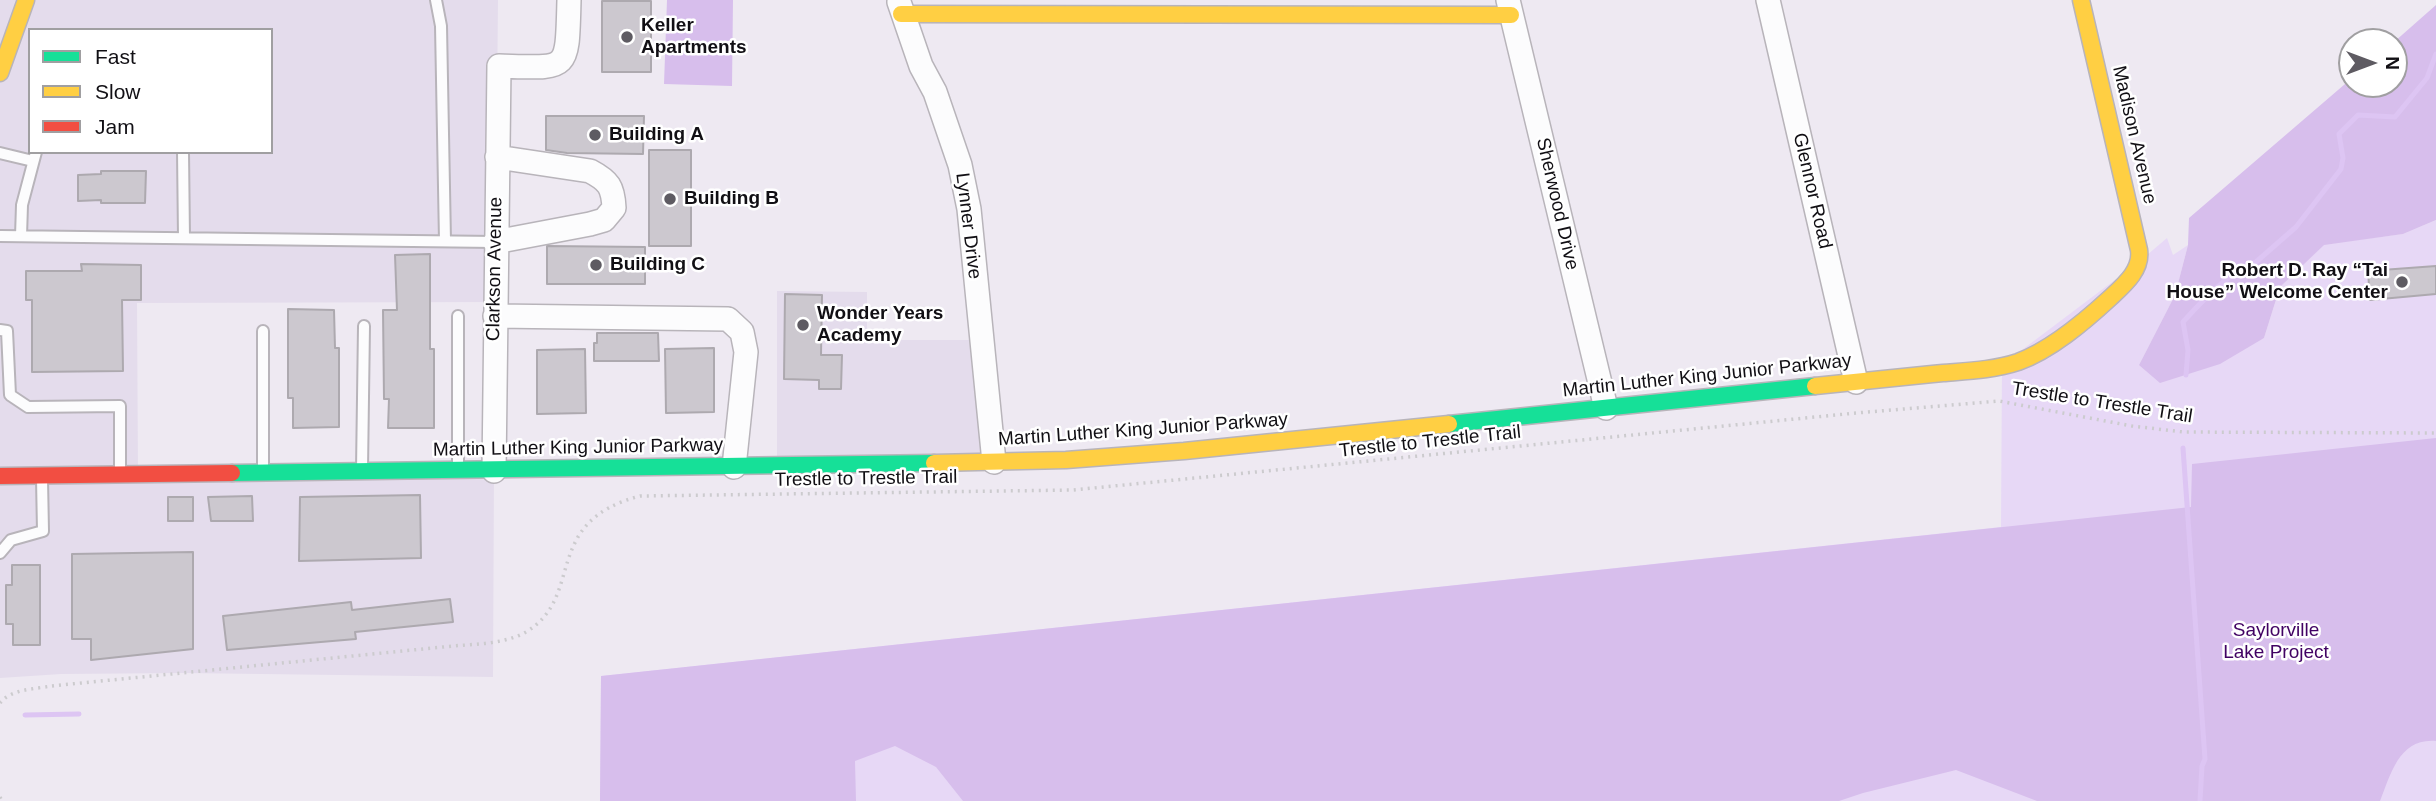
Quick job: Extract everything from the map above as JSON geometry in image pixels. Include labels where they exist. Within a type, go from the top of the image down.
[{"type":"street","points":[[0,73],[4,43],[26,0]]},
{"type":"street","name":"Clarkson Avenue","points":[[494,471],[499,66],[551,68],[563,60],[568,46],[569,0]]},
{"type":"street","name":"Glennor Road","points":[[1768,0],[1856,382]]},
{"type":"street","name":"Madison Avenue","points":[[2081,0],[2137,242],[2140,261],[2130,279]]},
{"type":"street","points":[[900,7],[1510,8]]},
{"type":"street","name":"Lynner Drive","points":[[900,7],[921,66],[935,92],[960,165],[968,209],[994,462]]},
{"type":"street","name":"Sherwood Drive","points":[[1510,8],[1606,408]]},
{"type":"street","points":[[495,242],[590,225],[604,220],[614,208],[613,191],[603,178],[590,171],[497,157]]},
{"type":"street","name":"Martin Luther King Junior Parkway","points":[[0,476],[994,462],[1066,460],[1184,451],[1973,370],[2019,362],[2046,349],[2068,334],[2130,279]]},
{"type":"street","points":[[495,316],[728,319],[742,332],[746,352],[734,467]]},
{"type":"lane","points":[[436,0],[441,26],[445,241]]},
{"type":"lane","points":[[0,153],[35,157],[22,205],[21,236]]},
{"type":"lane","points":[[183,154],[184,238]]},
{"type":"lane","points":[[0,236],[495,242]]},
{"type":"lane","points":[[458,316],[458,471]]},
{"type":"lane","points":[[362,472],[364,326]]},
{"type":"lane","points":[[0,330],[7,331],[10,395],[28,407],[120,406],[121,475]]},
{"type":"lane","points":[[263,331],[263,473]]},
{"type":"lane","points":[[0,553],[11,540],[43,531],[42,476]]},
{"type":"path","name":"Trestle to Trestle Trail","points":[[0,702],[5,697],[21,691],[498,641],[523,633],[551,606],[573,545],[588,523],[608,507],[640,496],[1073,490],[1856,412],[1999,401],[2132,426],[2183,432],[2436,433]]},
{"type":"shaded area","points":[[0,0],[498,0],[495,302],[137,303],[138,474],[494,471],[493,677],[61,674],[0,678]]},
{"type":"shaded area","points":[[777,291],[867,292],[867,340],[981,340],[994,462],[777,466]]},
{"type":"green space","points":[[667,0],[733,0],[732,86],[664,84]]},
{"type":"green space","points":[[2436,5],[2436,220],[2403,234],[2324,245],[2280,287],[2264,338],[2220,364],[2160,383],[2139,365],[2175,295],[2188,245],[2189,218],[2338,90],[2338,98],[2408,98],[2408,30]]},
{"type":"green space","name":"Saylorville Lake Project","points":[[2436,220],[2436,801],[600,801],[601,676],[2001,527],[2002,365],[2167,238],[2173,255],[2188,245],[2175,295],[2139,365],[2264,338],[2280,287],[2324,244],[2403,234]]},
{"type":"green space","name":"Saylorville Lake Project","points":[[2436,438],[2436,741],[2413,745],[2405,752],[2393,769],[2380,801],[2037,801],[1956,770],[1839,801],[963,801],[936,767],[895,746],[855,761],[856,801],[600,801],[601,676],[2191,507],[2192,464]]},
{"type":"building","name":"Keller Apartments","points":[[602,1],[651,1],[651,72],[602,72]]},
{"type":"building","name":"Building A","points":[[546,116],[644,116],[643,154],[567,153],[546,150]]},
{"type":"building","name":"Building B","points":[[649,150],[691,150],[691,246],[649,246]]},
{"type":"building","points":[[101,171],[146,171],[145,203],[78,201],[78,175],[101,174]]},
{"type":"building","name":"Building C","points":[[547,246],[645,247],[645,284],[547,284]]},
{"type":"building","points":[[430,254],[430,349],[434,349],[434,428],[388,428],[389,399],[384,399],[383,310],[397,310],[395,255]]},
{"type":"building","points":[[81,264],[141,265],[141,300],[122,300],[123,371],[32,372],[32,300],[26,300],[26,271],[82,271]]},
{"type":"building","name":"Robert D. Ray “Tai House” Welcome Center","points":[[2436,266],[2436,294],[2370,300],[2368,271]]},
{"type":"building","name":"Wonder Years Academy","points":[[785,294],[822,295],[821,355],[842,355],[841,389],[819,389],[819,380],[784,379]]},
{"type":"building","points":[[288,309],[334,310],[335,348],[339,348],[339,427],[293,428],[293,398],[288,398]]},
{"type":"building","points":[[597,333],[658,333],[659,361],[594,361]]},
{"type":"building","points":[[714,348],[714,412],[666,413],[665,349]]},
{"type":"building","points":[[585,349],[586,413],[537,414],[537,350]]},
{"type":"building","points":[[420,495],[421,558],[299,561],[300,497]]},
{"type":"building","points":[[252,496],[253,521],[211,521],[208,497]]},
{"type":"building","points":[[168,497],[193,497],[193,521],[168,521]]},
{"type":"building","points":[[193,552],[193,649],[91,660],[91,639],[72,639],[72,554]]},
{"type":"building","points":[[12,565],[40,565],[40,645],[13,645],[13,624],[6,624],[6,585],[12,585]]},
{"type":"building","points":[[450,599],[453,622],[355,632],[356,639],[227,650],[223,616],[351,602],[352,610]]},
{"type":"waterway","points":[[2186,375],[2188,350],[2183,322],[2227,279],[2256,262],[2296,227],[2341,169],[2343,158],[2339,134],[2358,115],[2395,117],[2427,78],[2436,54]]},
{"type":"waterway","points":[[2183,448],[2205,759],[2202,766],[2200,801]]},
{"type":"waterway","points":[[25,715],[79,714]]},
{"type":"traffic: fast","points":[[1449,424],[1815,386]]},
{"type":"traffic: fast","points":[[232,473],[934,463]]},
{"type":"traffic: slow","points":[[0,73],[26,0]]},
{"type":"traffic: slow","points":[[1815,386],[1980,370],[2018,362],[2067,334],[2131,277],[2138,264],[2139,250],[2081,0]]},
{"type":"traffic: slow","points":[[901,14],[1511,15]]},
{"type":"traffic: slow","points":[[934,463],[1066,460],[1449,424]]},
{"type":"traffic: jam","points":[[0,476],[232,473]]},
{"type":"place","name":"Keller Apartments","points":[[627,37]]},
{"type":"place","name":"Building A","points":[[595,135]]},
{"type":"place","name":"Building B","points":[[670,199]]},
{"type":"place","name":"Building C","points":[[596,265]]},
{"type":"place","name":"Robert D. Ray “Tai House” Welcome Center","points":[[2402,282]]},
{"type":"place","name":"Wonder Years Academy","points":[[803,325]]}]
